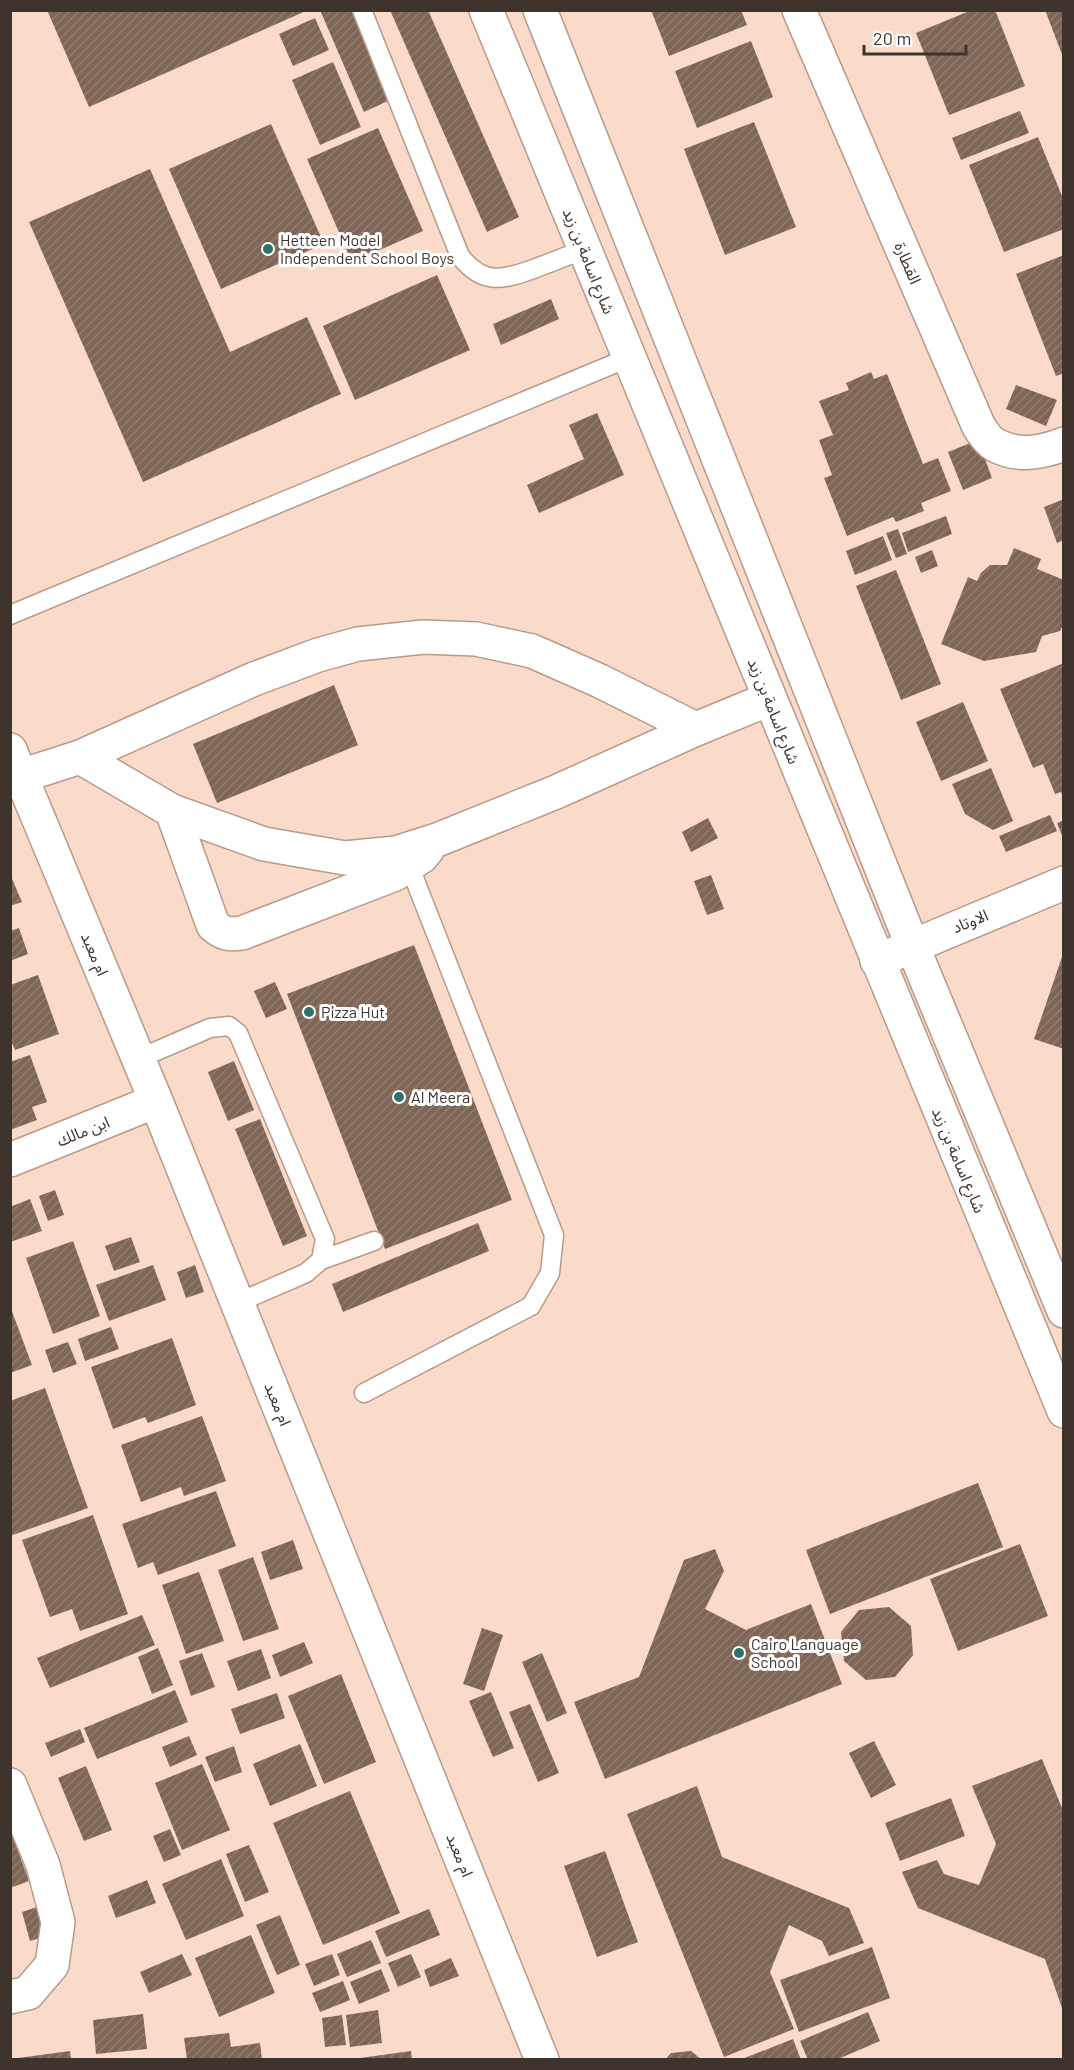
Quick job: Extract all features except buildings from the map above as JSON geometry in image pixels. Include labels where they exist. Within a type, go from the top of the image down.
[{"type":"street","name":"شارع اسامة بن زيد","points":[[486,10],[1064,1411]]},
{"type":"street","points":[[540,10],[912,945],[1064,1311]]},
{"type":"street","name":"القطارة","points":[[799,10],[979,427],[993,444],[1018,453],[1043,452],[1064,444]]},
{"type":"street","points":[[14,769],[80,757],[254,679],[318,655],[358,644],[423,637],[476,639],[532,651],[600,681],[696,729]]},
{"type":"street","points":[[80,757],[172,811],[264,844],[345,858],[396,853],[437,840],[556,792],[769,699]]},
{"type":"street","name":"ام معبد","points":[[14,769],[156,1101],[542,2060]]},
{"type":"street","points":[[172,811],[213,925],[220,932],[230,935],[242,933],[395,874],[421,857],[437,840]]},
{"type":"street","name":"الاوتاد","points":[[877,961],[1064,883]]},
{"type":"street","name":"ابن مالك","points":[[10,1160],[156,1101]]},
{"type":"street","points":[[10,1785],[43,1865],[58,1923],[52,1965],[28,1993],[10,1997]]},
{"type":"lane","points":[[362,10],[460,256],[468,267],[480,275],[493,279],[508,279],[584,249]]},
{"type":"lane","points":[[10,615],[628,358]]},
{"type":"lane","points":[[364,1393],[531,1306],[550,1273],[554,1235],[409,865]]},
{"type":"lane","points":[[138,1059],[210,1028],[229,1026],[238,1033],[325,1239],[321,1260]]},
{"type":"lane","points":[[237,1303],[306,1273],[321,1260],[374,1241]]},
{"type":"place","name":"Hetteen Model Independent School Boys","points":[[268,249]]},
{"type":"place","name":"Pizza Hut","points":[[309,1012]]},
{"type":"place","name":"Al Meera","points":[[399,1097]]},
{"type":"place","name":"Cairo Language School","points":[[739,1653]]}]
